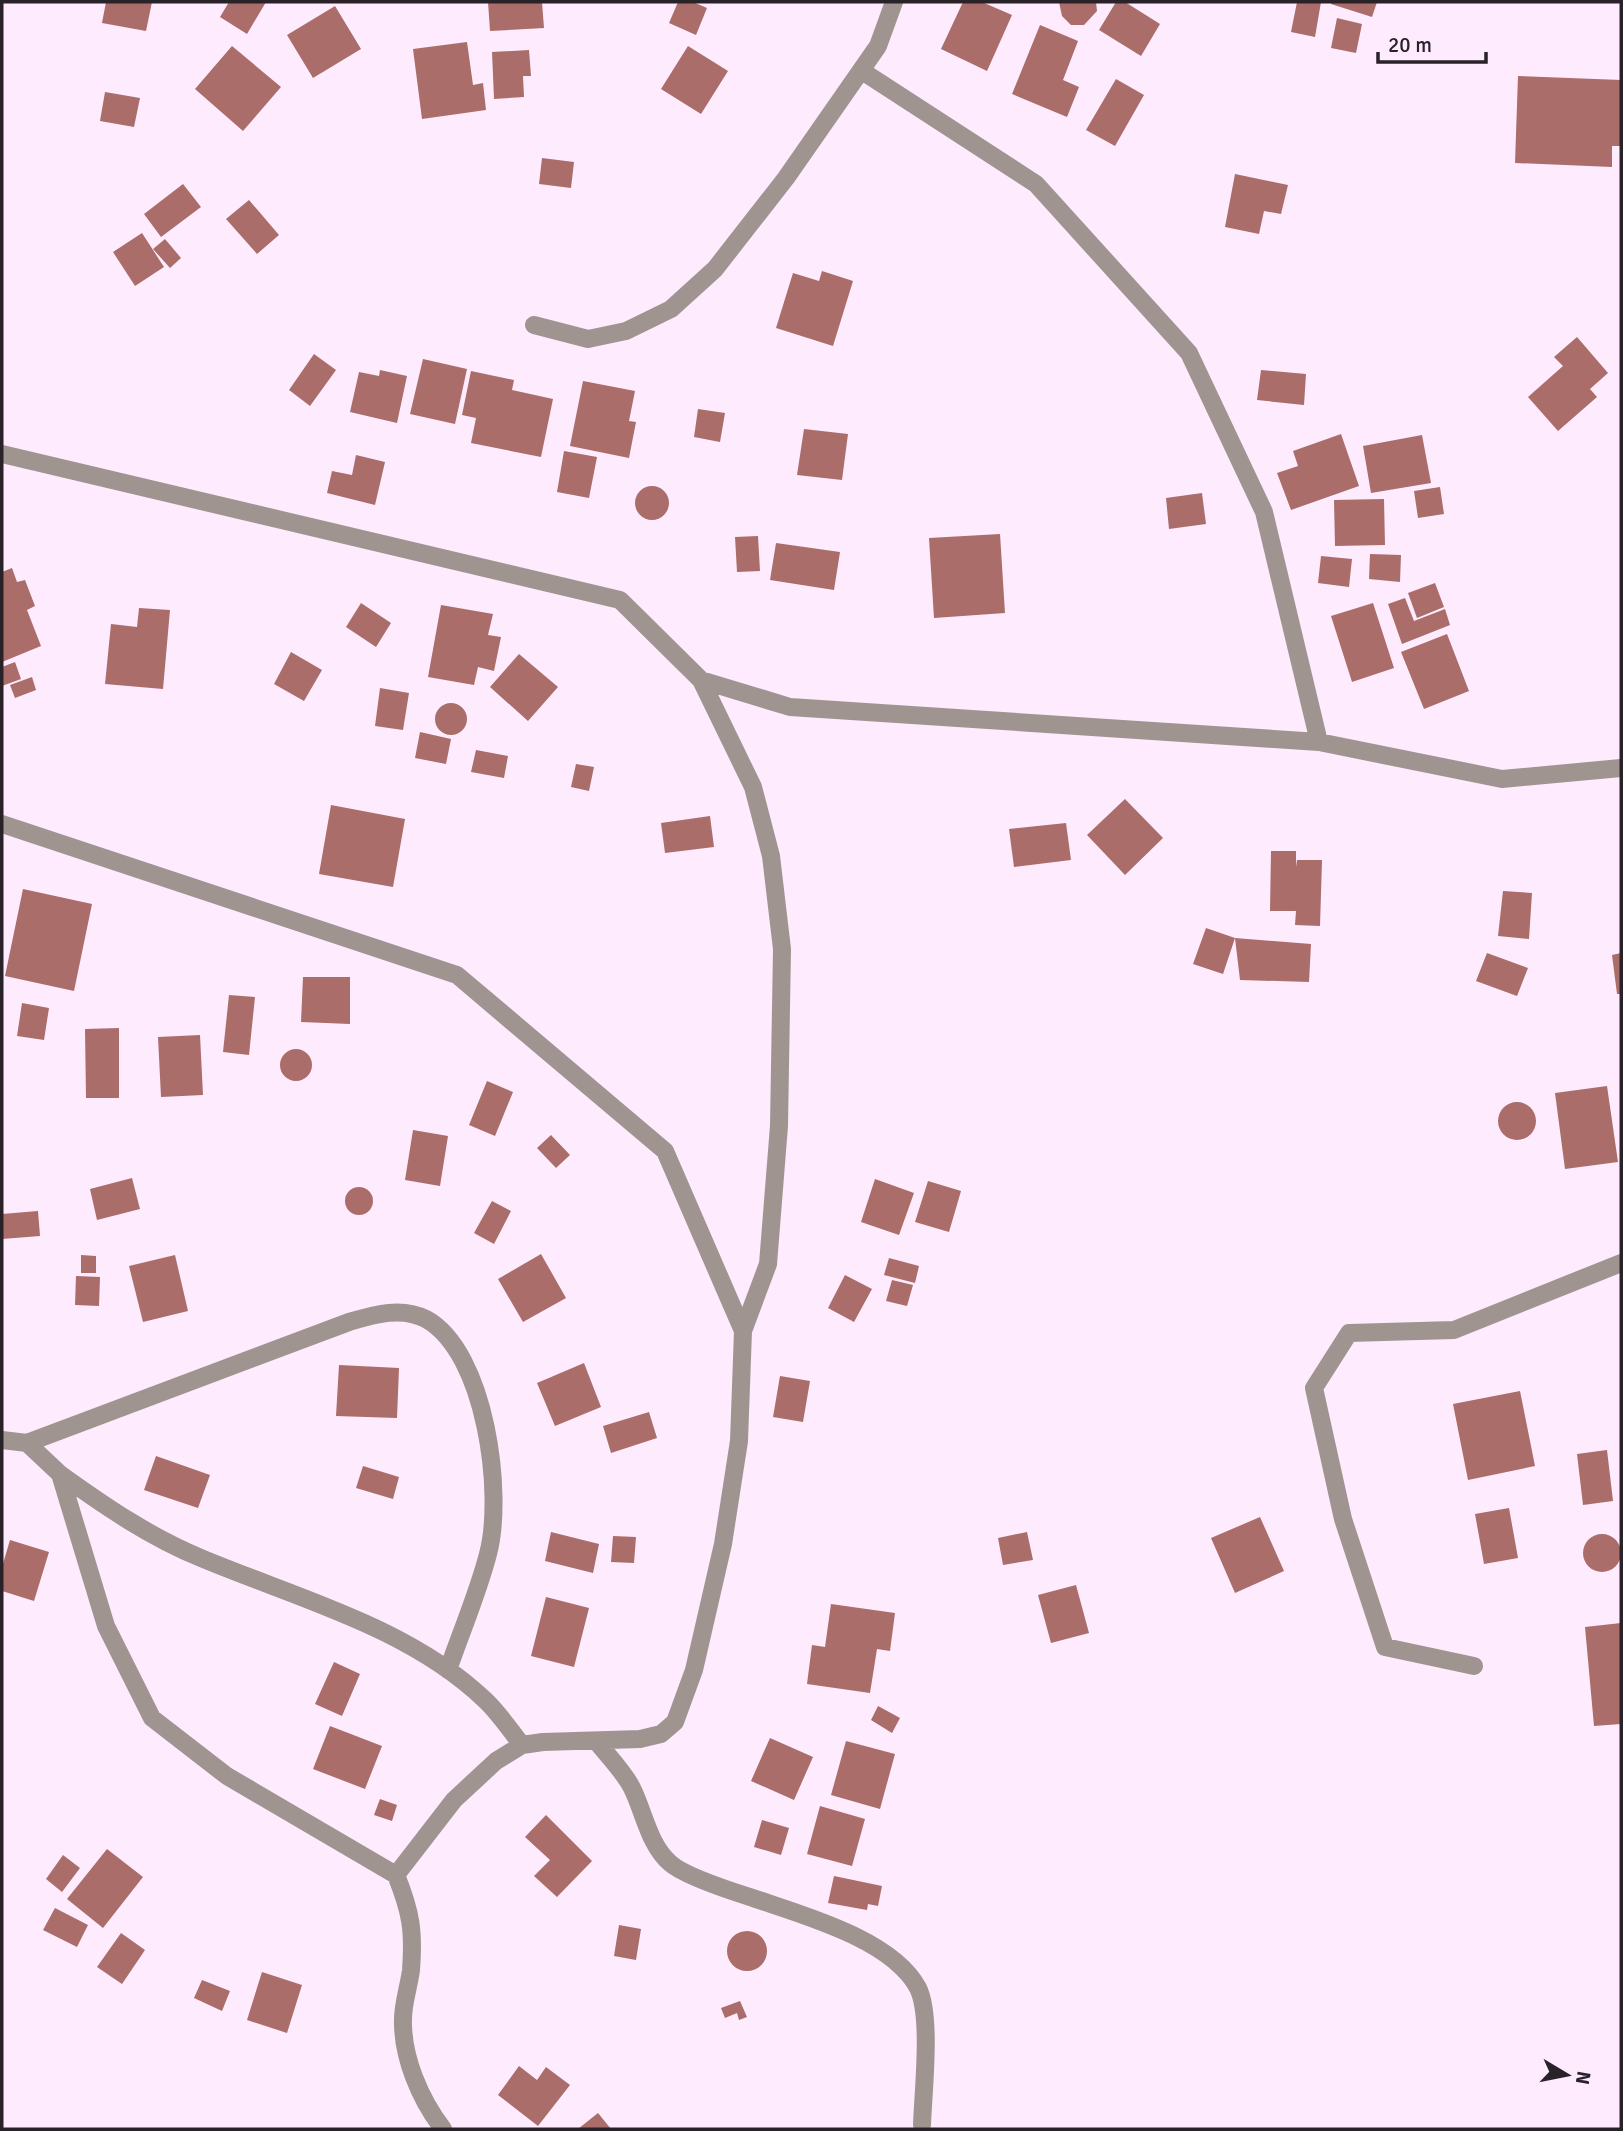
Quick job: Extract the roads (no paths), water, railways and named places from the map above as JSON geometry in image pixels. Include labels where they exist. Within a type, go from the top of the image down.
[{"type":"street","points":[[534,325],[588,339],[626,331],[671,309],[715,269],[786,178],[878,46],[894,2]]},
{"type":"street","points":[[862,71],[1036,184],[1189,353],[1264,512],[1319,742]]},
{"type":"street","points":[[2,454],[620,600],[701,680],[753,787],[771,856],[782,949],[779,1126],[768,1264],[743,1331],[739,1441],[723,1544],[694,1670],[675,1722],[661,1734],[640,1739],[522,1745],[496,1761],[454,1800],[396,1875]]},
{"type":"street","points":[[701,680],[790,707],[1319,742],[1502,779],[1621,768]]},
{"type":"street","points":[[2,824],[457,975],[665,1152],[743,1331]]},
{"type":"street","points":[[1474,1666],[1385,1647],[1343,1519],[1314,1388],[1349,1333],[1454,1330],[1621,1263]]},
{"type":"street","points":[[2,1440],[27,1443],[349,1322],[377,1314],[407,1312],[427,1320],[451,1341],[466,1364],[475,1391],[491,1463],[494,1510],[489,1554],[448,1670]]},
{"type":"street","points":[[27,1443],[60,1474],[127,1522],[200,1558],[394,1638],[448,1670],[486,1701],[522,1745]]},
{"type":"street","points":[[60,1474],[106,1626],[152,1717],[227,1776],[396,1875],[411,1913],[411,1971],[402,2018],[406,2050],[426,2108],[443,2129]]},
{"type":"street","points":[[597,1742],[631,1786],[653,1840],[671,1864],[730,1891],[822,1921],[895,1961],[918,1987],[925,2044],[922,2125]]}]
